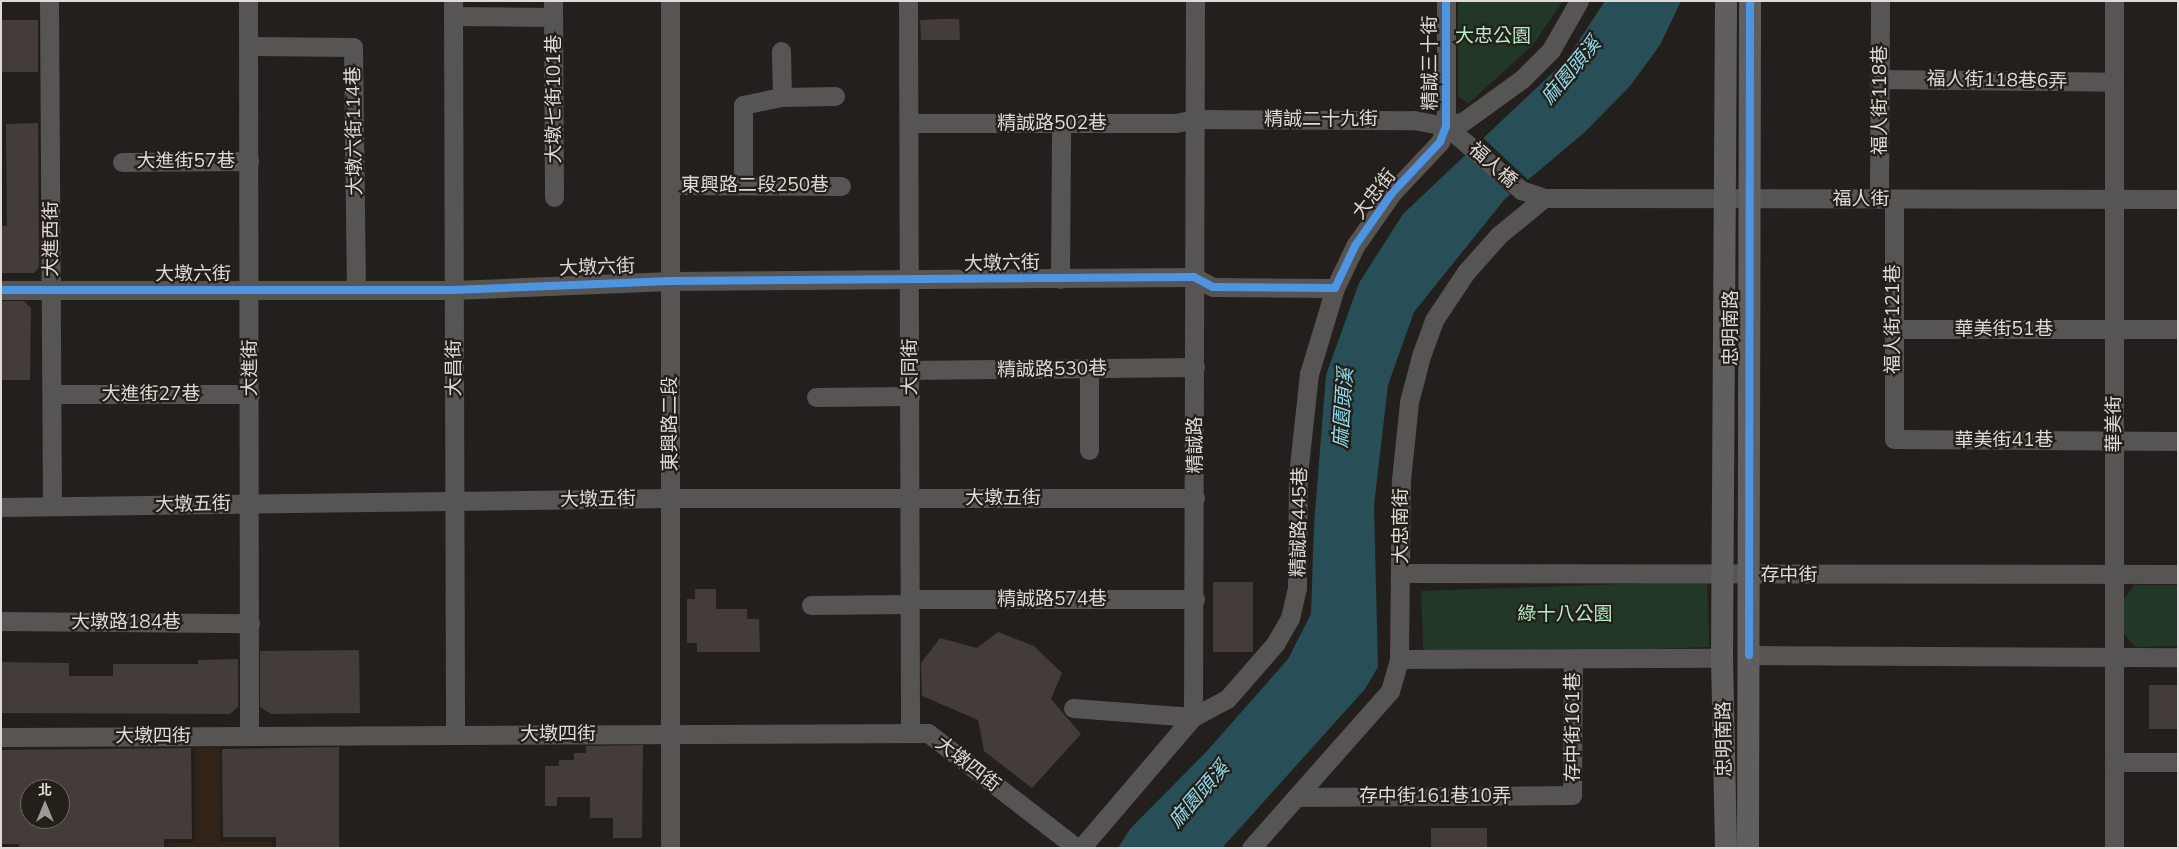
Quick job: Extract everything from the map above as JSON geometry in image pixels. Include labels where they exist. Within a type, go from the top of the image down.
[{"type":"main road","name":"忠明南路","points":[[1726,1],[1737,199],[1748,575],[1749,655],[1737,845]]},
{"type":"main road","name":"忠明南路","points":[[1737,845],[1722,658],[1722,574],[1737,199],[1750,1]]},
{"type":"street","name":"大進西街","points":[[49,1],[52,506]]},
{"type":"street","name":"大進街","points":[[248,1],[249,735]]},
{"type":"street","name":"東興路二段","points":[[670,1],[670,848]]},
{"type":"street","name":"大同街","points":[[908,1],[910,733]]},
{"type":"street","name":"精誠路","points":[[1193,717],[1195,599],[1195,1]]},
{"type":"street","name":"精誠三十街","points":[[1446,1],[1446,126]]},
{"type":"street","points":[[1446,126],[1464,121],[1522,78],[1551,50],[1579,1]]},
{"type":"street","name":"福人街118巷","points":[[1880,1],[1880,79],[1887,199]]},
{"type":"street","name":"華美街","points":[[2114,1],[2114,848]]},
{"type":"street","points":[[453,9],[553,9]]},
{"type":"street","name":"大昌街","points":[[453,9],[455,734]]},
{"type":"street","name":"大墩七街101巷","points":[[553,9],[554,197]]},
{"type":"street","name":"大墩六街114巷","points":[[248,46],[353,47],[356,290]]},
{"type":"street","points":[[781,51],[782,98]]},
{"type":"street","name":"福人街118巷6弄","points":[[1880,79],[2114,82]]},
{"type":"street","points":[[743,185],[743,105],[782,98],[835,96]]},
{"type":"street","name":"精誠路502巷","points":[[909,123],[1176,123],[1195,118]]},
{"type":"street","name":"精誠二十九街","points":[[1195,118],[1414,120],[1446,126]]},
{"type":"street","points":[[1060,279],[1061,122]]},
{"type":"street","name":"福人橋","points":[[1446,126],[1463,138],[1521,190],[1544,198]]},
{"type":"street","name":"大忠街","points":[[1335,288],[1355,246],[1392,193],[1440,142],[1446,126]]},
{"type":"street","name":"大進街57巷","points":[[122,162],[249,161]]},
{"type":"street","name":"東興路二段250巷","points":[[670,185],[841,186]]},
{"type":"street","name":"福人街","points":[[1544,198],[2178,199]]},
{"type":"street","name":"大忠南街","points":[[1251,848],[1390,691],[1399,659],[1401,480],[1409,402],[1434,320],[1466,272],[1499,235],[1544,198]]},
{"type":"street","name":"福人街121巷","points":[[1887,199],[1893,329],[1894,439]]},
{"type":"street","name":"大墩六街","points":[[1,290],[454,290],[670,281],[909,281],[1194,277]]},
{"type":"street","points":[[1194,277],[1213,286],[1335,288]]},
{"type":"street","name":"精誠路445巷","points":[[1193,717],[1227,698],[1275,644],[1290,618],[1297,588],[1298,474],[1305,391],[1335,288]]},
{"type":"street","name":"華美街51巷","points":[[1893,329],[2178,329]]},
{"type":"street","name":"精誠路530巷","points":[[909,370],[1195,367]]},
{"type":"street","points":[[1089,368],[1089,450]]},
{"type":"street","name":"大進街27巷","points":[[52,394],[250,394]]},
{"type":"street","points":[[816,397],[910,396]]},
{"type":"street","name":"華美街41巷","points":[[1894,439],[2178,441]]},
{"type":"street","name":"大墩五街","points":[[1,506],[670,498],[1195,498]]},
{"type":"street","name":"存中街","points":[[1401,573],[1748,575],[2178,574]]},
{"type":"street","name":"精誠路574巷","points":[[811,605],[1195,599]]},
{"type":"street","name":"大墩路184巷","points":[[1,621],[250,622]]},
{"type":"street","points":[[1749,655],[2178,657]]},
{"type":"street","points":[[1399,659],[1722,658]]},
{"type":"street","name":"存中街161巷","points":[[1572,795],[1573,659]]},
{"type":"street","points":[[1073,708],[1193,717]]},
{"type":"street","points":[[1081,848],[1193,717]]},
{"type":"street","name":"大墩四街","points":[[1,737],[928,733],[1077,848]]},
{"type":"street","points":[[2114,762],[2178,762]]},
{"type":"street","name":"存中街161巷10弄","points":[[1297,797],[1572,795]]},
{"type":"shaded area","points":[[195,748],[220,748],[220,842],[272,842],[272,848],[169,848],[169,843],[195,842]]},
{"type":"green space","name":"大忠公園","points":[[1458,1],[1563,1],[1533,45],[1469,103],[1458,97]]},
{"type":"green space","name":"綠十八公園","points":[[1707,581],[1709,647],[1423,657],[1421,591]]},
{"type":"green space","points":[[2134,585],[2178,585],[2178,646],[2135,647],[2124,634],[2123,601]]},
{"type":"water","name":"麻園頭溪","points":[[1605,1],[1681,1],[1660,45],[1630,86],[1585,132],[1504,200],[1414,312],[1388,385],[1374,505],[1378,667],[1365,689],[1222,848],[1118,848],[1130,829],[1207,751],[1288,659],[1311,614],[1314,525],[1326,375],[1359,283],[1403,214],[1566,60]]},
{"type":"pier","points":[[1481,136],[1529,181],[1514,198],[1465,153]]},
{"type":"building","points":[[959,19],[960,40],[921,40],[920,20]]},
{"type":"building","points":[[1,20],[38,20],[38,72],[1,72]]},
{"type":"building","points":[[38,123],[39,267],[34,273],[1,273],[1,226],[7,226],[6,124]]},
{"type":"building","points":[[1,301],[24,301],[31,308],[30,380],[1,380]]},
{"type":"building","points":[[1213,582],[1253,582],[1253,652],[1213,652]]},
{"type":"building","points":[[695,589],[716,589],[716,609],[747,609],[747,619],[759,619],[760,652],[697,652],[697,643],[687,643],[687,599],[695,599]]},
{"type":"building","points":[[998,632],[1034,646],[1062,673],[1051,699],[1081,734],[1032,788],[984,751],[978,720],[922,696],[921,663],[940,638],[977,648]]},
{"type":"building","points":[[359,650],[360,713],[271,714],[260,707],[260,651]]},
{"type":"building","points":[[238,659],[238,707],[230,714],[1,713],[1,662],[69,663],[69,676],[113,676],[113,664],[198,664],[198,660]]},
{"type":"building","points":[[2149,685],[2178,685],[2178,729],[2149,729]]},
{"type":"building","points":[[643,745],[642,838],[613,838],[613,818],[590,818],[590,797],[557,797],[557,806],[545,806],[545,766],[559,766],[559,760],[574,760],[574,753],[586,753],[586,746]]},
{"type":"building","points":[[339,747],[339,848],[276,848],[276,837],[223,837],[222,749]]},
{"type":"building","points":[[191,748],[192,839],[164,839],[164,848],[19,848],[19,844],[1,844],[1,750]]},
{"type":"building","points":[[1431,828],[1487,828],[1487,848],[1431,848]]},
{"type":"cycle path","points":[[1,290],[454,290],[670,281],[1194,277],[1213,287],[1335,288],[1355,246],[1392,193],[1440,142],[1446,126],[1446,1]]},
{"type":"cycle path","points":[[1749,655],[1750,1]]}]
